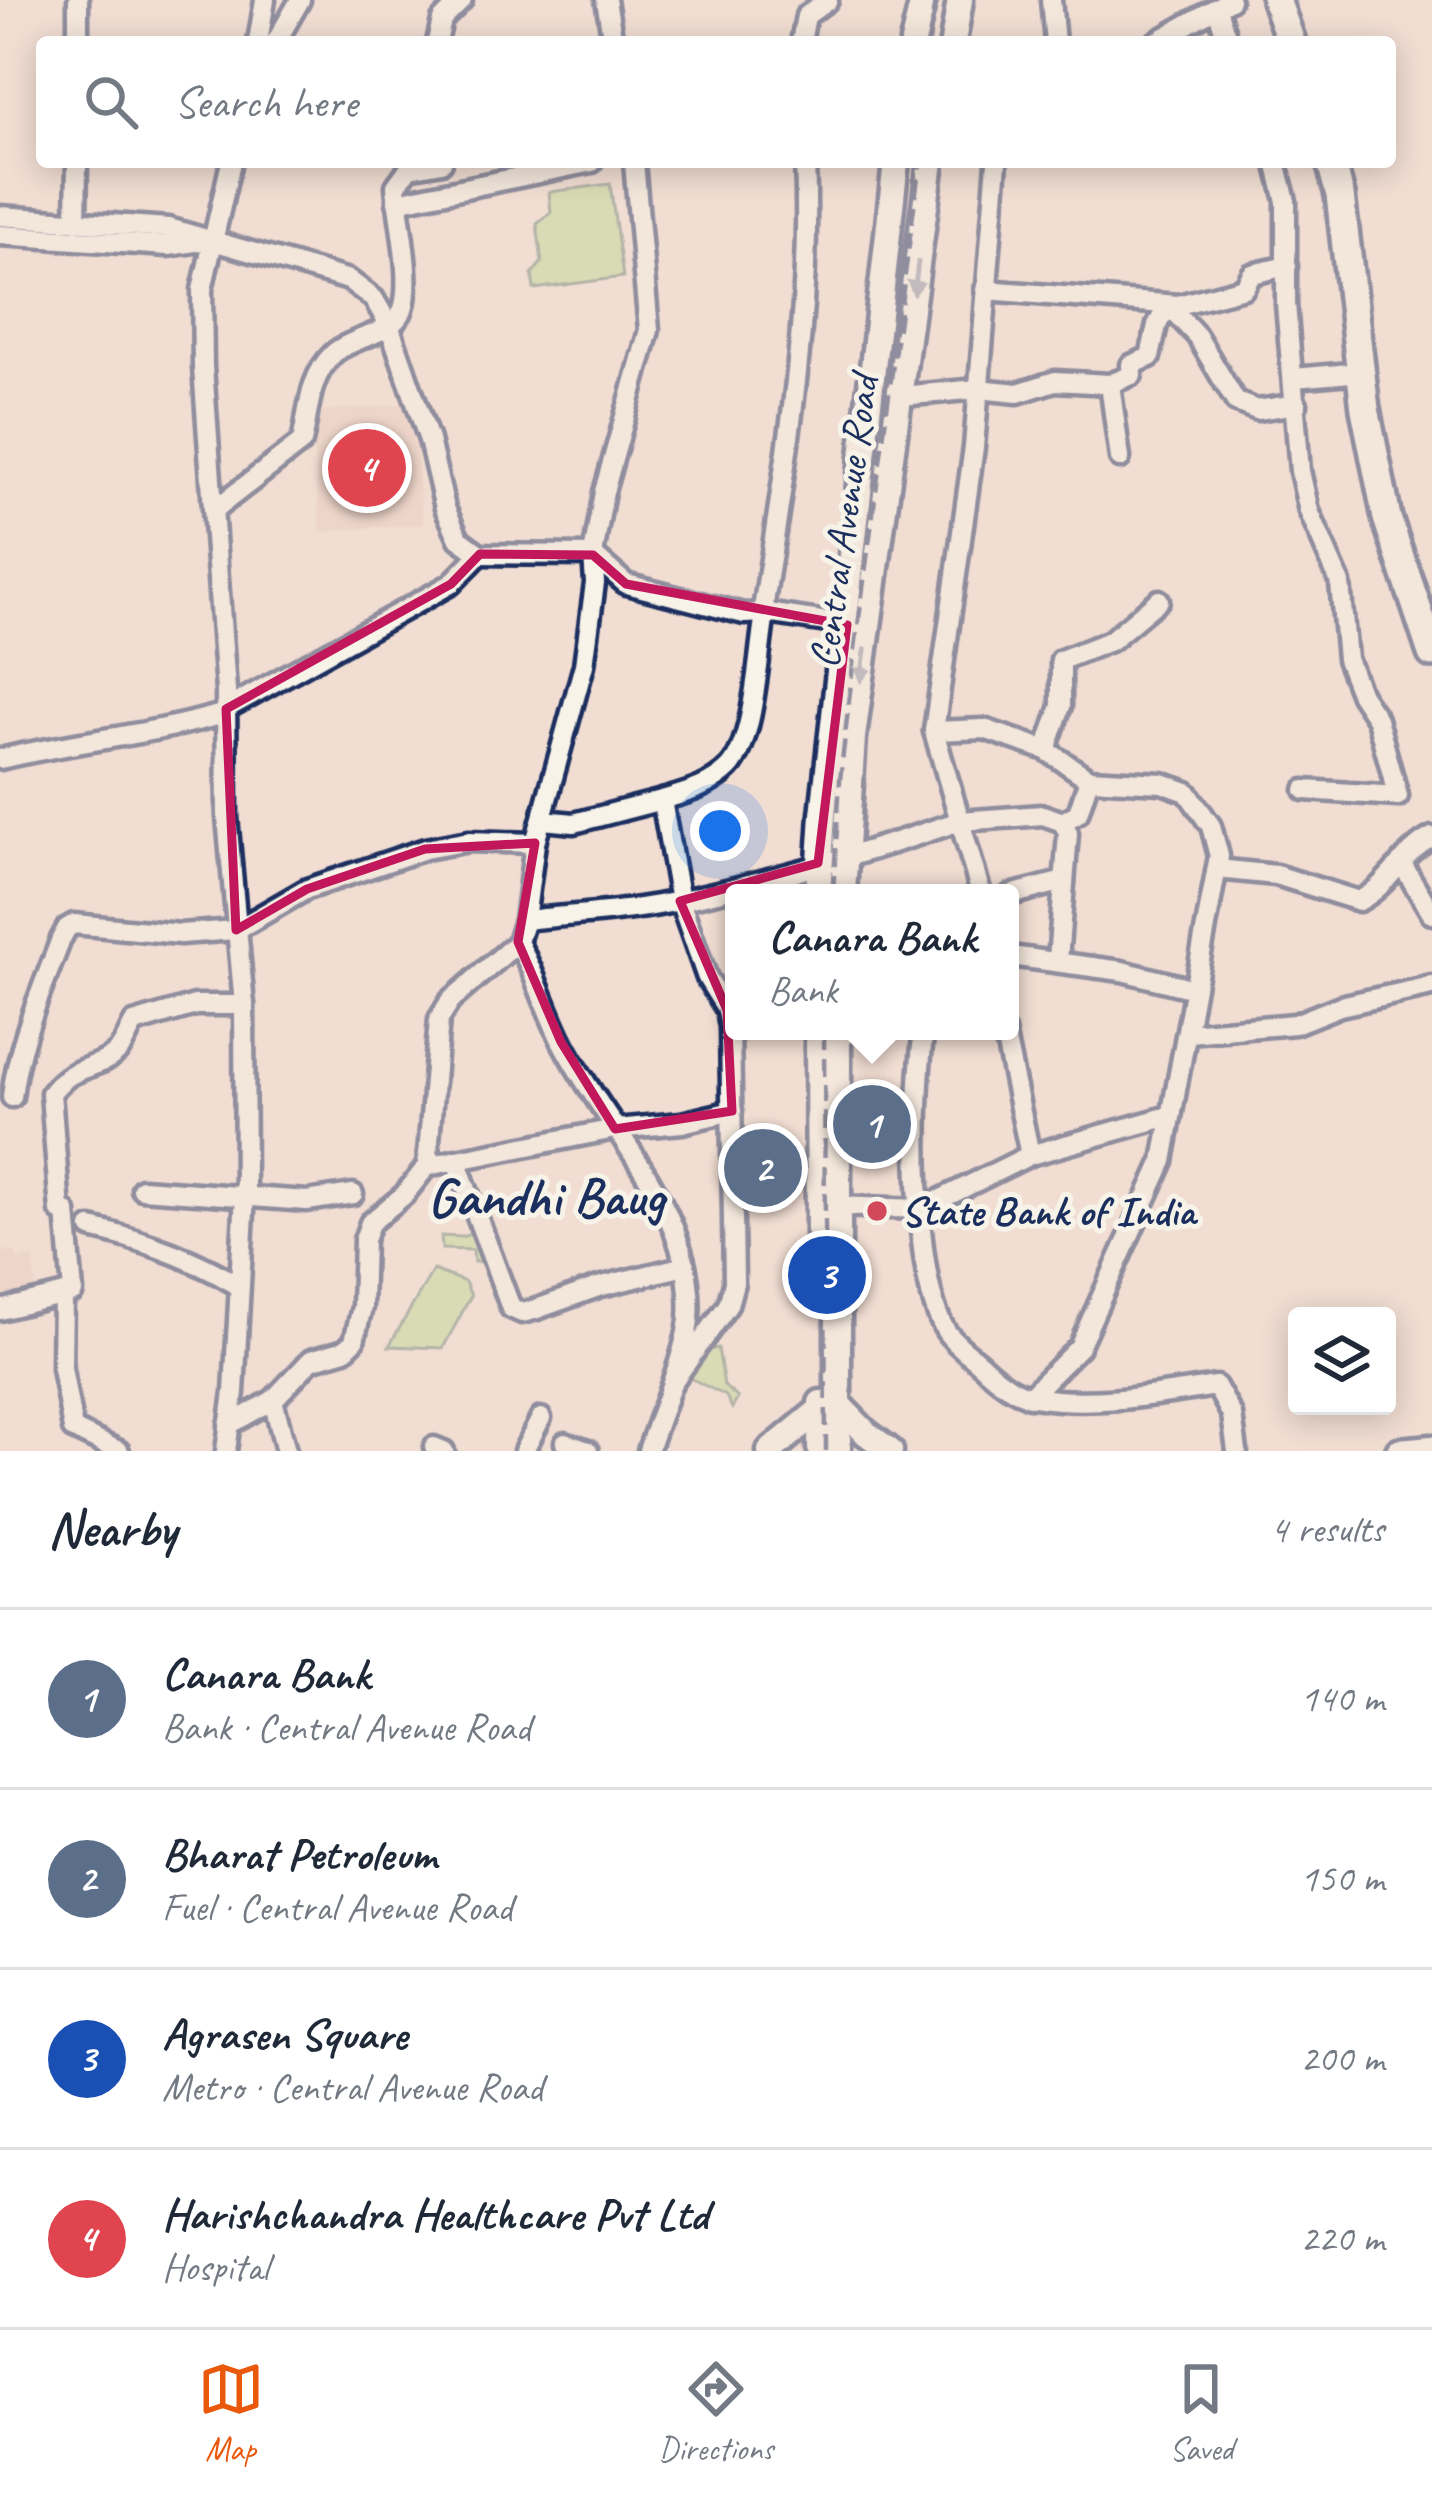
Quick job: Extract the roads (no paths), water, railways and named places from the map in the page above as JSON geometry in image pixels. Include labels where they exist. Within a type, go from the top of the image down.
[{"type":"highway","points":[[1276,0],[1289,36]]},
{"type":"highway","points":[[1332,168],[1350,256],[1361,373],[1387,518],[1432,653]]},
{"type":"main road","points":[[954,36],[960,0]]},
{"type":"main road","name":"Central Avenue Road","points":[[840,884],[831,862],[847,625],[895,168]]},
{"type":"main road","name":"Central Avenue Road","points":[[822,884],[831,862],[853,737],[930,168]]},
{"type":"main road","points":[[818,1040],[828,1405]]},
{"type":"main road","points":[[826,1450],[838,1040]]},
{"type":"main road","points":[[770,1451],[828,1405]]},
{"type":"main road","points":[[828,1405],[890,1451]]},
{"type":"main road","points":[[1399,1451],[1432,1448]]},
{"type":"street","points":[[78,36],[79,0]]},
{"type":"street","points":[[259,36],[265,0]]},
{"type":"street","points":[[279,36],[300,0]]},
{"type":"street","points":[[438,36],[442,20],[462,0]]},
{"type":"street","points":[[606,0],[612,36]]},
{"type":"street","points":[[802,36],[806,16],[828,0]]},
{"type":"street","points":[[1051,0],[1054,36]]},
{"type":"street","points":[[1167,36],[1224,4],[1227,36]]},
{"type":"street","points":[[76,222],[77,168]]},
{"type":"street","points":[[226,1451],[234,1392],[245,1194],[244,1005],[227,817],[226,711],[202,290],[230,168]]},
{"type":"street","points":[[214,509],[302,442],[309,400],[319,373],[334,353],[389,325],[404,307],[406,276],[396,186],[409,168]]},
{"type":"street","points":[[397,202],[563,168]]},
{"type":"street","points":[[229,1425],[273,1400],[311,1360],[345,1350],[354,1341],[362,1307],[364,1240],[370,1223],[404,1196],[427,1166],[440,1019],[450,1001],[518,942],[535,843],[584,665],[595,583],[593,555],[604,492],[649,330],[635,168]]},
{"type":"street","points":[[543,820],[574,823],[704,787],[730,767],[743,747],[784,479],[809,247],[805,168]]},
{"type":"street","points":[[978,884],[934,731],[974,447],[996,168]]},
{"type":"street","points":[[1278,168],[1286,201],[1286,304],[1300,471],[1309,511],[1340,583],[1347,659],[1377,719],[1398,796],[1305,790]]},
{"type":"street","points":[[0,216],[168,228],[349,280],[374,299],[389,325],[429,440],[445,508],[459,539],[480,554],[593,555],[626,584],[744,614],[847,625]]},
{"type":"street","points":[[0,235],[168,245],[212,239]]},
{"type":"street","points":[[985,290],[1168,305],[1244,288],[1252,274],[1287,266]]},
{"type":"street","points":[[901,396],[978,389],[1018,393],[1055,382],[1110,384],[1132,375],[1131,365],[1150,357],[1157,325],[1168,305]]},
{"type":"street","points":[[1168,305],[1197,336],[1237,402],[1258,410],[1297,404]]},
{"type":"street","points":[[1294,378],[1361,373]]},
{"type":"street","points":[[1110,384],[1120,458]]},
{"type":"street","points":[[0,759],[67,743],[164,731],[226,711],[451,584],[480,554]]},
{"type":"street","points":[[1046,750],[1061,706],[1060,660],[1110,641],[1159,600]]},
{"type":"street","points":[[934,731],[984,729],[1046,750],[1089,779],[1162,783],[1187,792],[1210,826],[1219,856],[1162,1160],[1079,1347],[1029,1397]]},
{"type":"street","points":[[1063,822],[1078,813],[1089,779]]},
{"type":"street","points":[[662,800],[680,901],[707,978],[725,1007]]},
{"type":"street","points":[[746,884],[960,821],[1043,815],[1063,822],[1068,833],[1058,960]]},
{"type":"street","points":[[1216,869],[1276,874],[1359,901],[1380,890],[1412,848],[1432,838]]},
{"type":"street","points":[[244,1005],[195,1005],[134,1023],[119,1049],[100,1063],[73,1070],[51,1093],[6,1098],[67,928],[84,923],[180,934],[236,930],[308,889],[424,849],[469,842],[535,843]]},
{"type":"street","points":[[1401,862],[1432,914]]},
{"type":"street","points":[[1019,893],[1064,881]]},
{"type":"street","points":[[525,920],[680,901],[725,889]]},
{"type":"street","points":[[518,942],[562,1042],[658,1199],[685,1265],[689,1318],[648,1451]]},
{"type":"street","points":[[1019,957],[1058,960],[1194,989]]},
{"type":"street","points":[[1188,1033],[1295,1024],[1340,1006],[1432,986]]},
{"type":"street","points":[[668,1387],[689,1365],[728,1305],[734,1283],[728,1040]]},
{"type":"street","points":[[923,1040],[919,1083],[922,1261],[947,1333],[998,1380],[1029,1397],[1134,1399],[1216,1386],[1232,1414],[1237,1451]]},
{"type":"street","points":[[1006,1040],[1030,1155]]},
{"type":"street","points":[[0,1310],[73,1292],[66,1212],[60,1211],[51,1093]]},
{"type":"street","points":[[427,1166],[732,1111]]},
{"type":"street","points":[[836,1206],[921,1209],[1030,1155],[1169,1116]]},
{"type":"street","points":[[456,1160],[511,1308],[522,1312],[685,1265]]},
{"type":"street","points":[[142,1189],[307,1201],[353,1194]]},
{"type":"street","points":[[91,1228],[148,1245],[239,1286]]},
{"type":"street","points":[[63,1295],[62,1368],[73,1429],[119,1451]]},
{"type":"street","points":[[273,1400],[286,1451]]},
{"type":"street","points":[[524,1451],[541,1418]]},
{"type":"street","points":[[565,1443],[588,1451]]},
{"type":"railway","points":[[930,36],[935,0]]},
{"type":"railway","points":[[834,884],[854,656],[919,168]]},
{"type":"railway","points":[[824,1040],[826,1451]]},
{"type":"place","name":"Harishchandra Healthcare Pvt Ltd","points":[[367,468]]},
{"type":"place","name":"Canara Bank","points":[[872,1124]]},
{"type":"place","name":"Bharat Petroleum","points":[[763,1168]]},
{"type":"place","name":"State Bank of India","points":[[877,1211]]},
{"type":"place","name":"Agrasen Square","points":[[827,1275]]},
{"type":"district","name":"Gandhi Baug","points":[[546,1197]]}]
